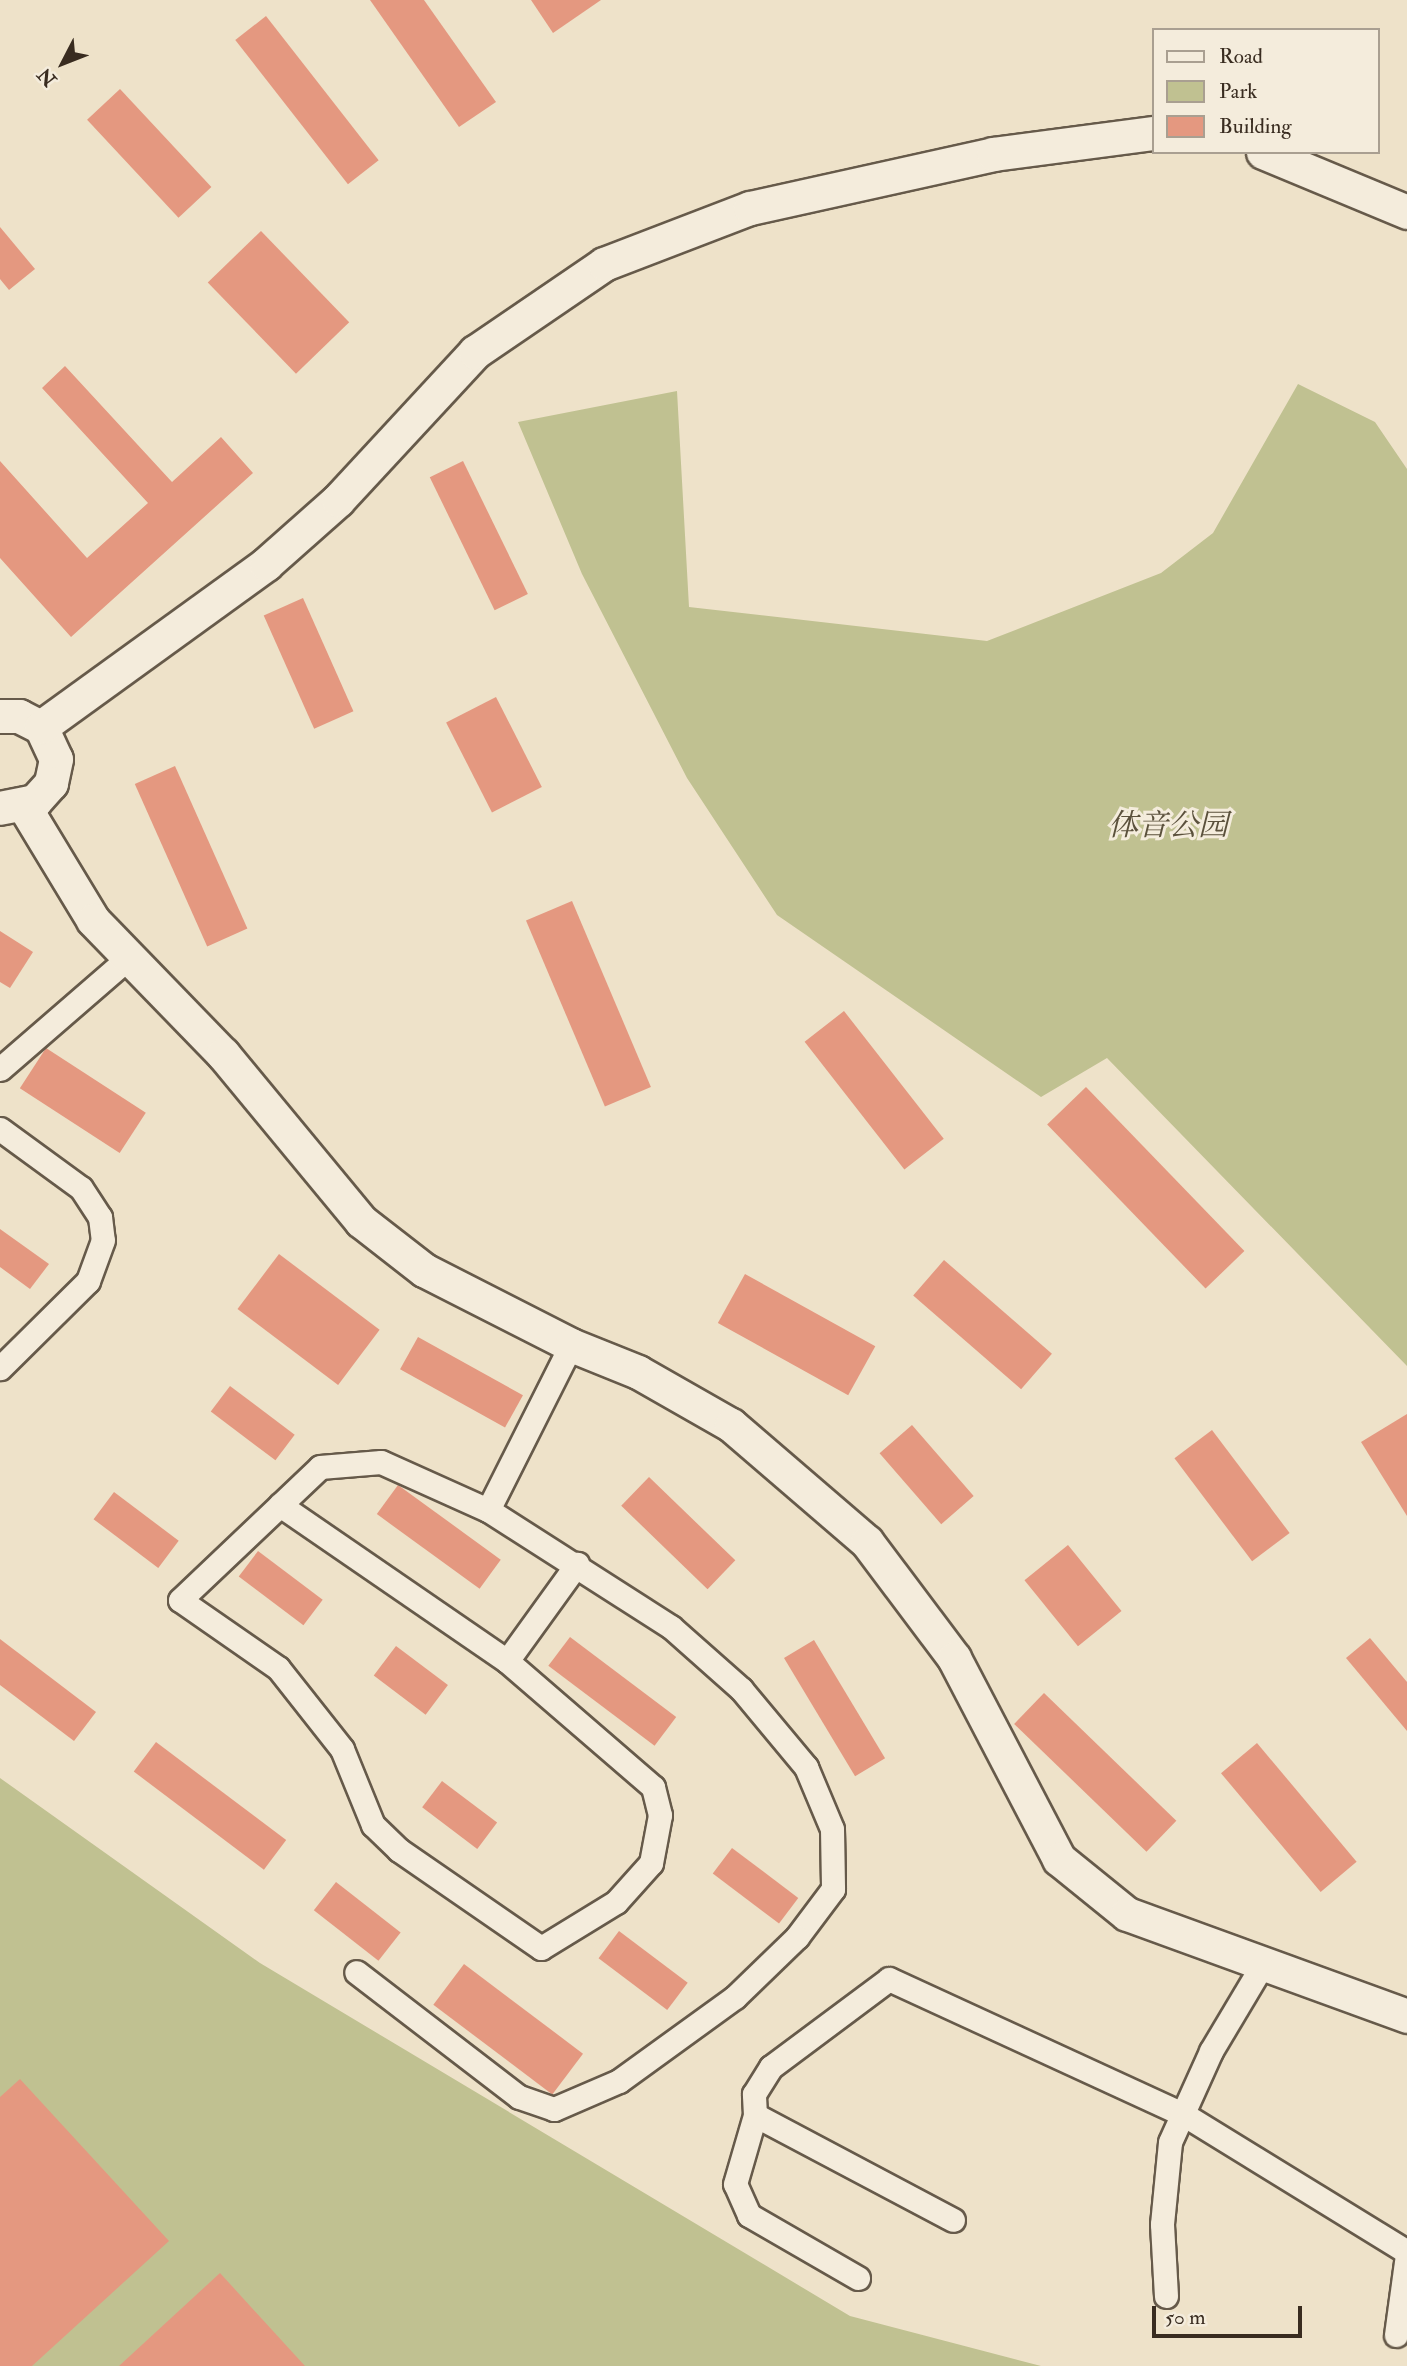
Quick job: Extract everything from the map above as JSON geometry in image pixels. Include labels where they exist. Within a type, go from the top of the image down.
[{"type":"street","points":[[41,727],[266,564],[338,500],[475,352],[604,264],[750,208],[993,154],[1152,133]]},
{"type":"street","points":[[1268,154],[1407,212]]},
{"type":"street","points":[[0,716],[19,716],[41,727],[54,747],[55,772],[44,793],[12,807],[93,920],[127,959],[223,1054],[361,1221],[424,1270],[570,1345],[638,1372],[731,1425],[867,1542],[954,1658],[1059,1859],[1127,1914],[1407,2016]]},
{"type":"street","points":[[0,1069],[127,959]]},
{"type":"street","points":[[0,1129],[81,1188],[100,1217],[103,1240],[88,1280],[0,1367]]},
{"type":"street","points":[[488,1510],[570,1345]]},
{"type":"street","points":[[280,1506],[507,1661],[653,1787],[660,1815],[651,1863],[616,1902],[541,1948],[399,1850],[373,1825],[342,1749],[278,1668],[180,1600],[320,1467],[381,1462],[488,1510],[577,1564],[681,1636],[741,1689],[806,1767],[832,1829],[833,1889],[797,1937],[735,1997],[619,2081],[554,2109],[519,2097],[356,1972]]},
{"type":"street","points":[[507,1661],[577,1564]]},
{"type":"street","points":[[1166,2296],[1169,2156],[1183,2114],[1264,1962]]},
{"type":"street","points":[[858,2278],[749,2215],[735,2184],[755,2115],[754,2094],[771,2067],[889,1979],[1183,2114],[1407,2254],[1396,2335]]},
{"type":"street","points":[[755,2115],[953,2220]]},
{"type":"green space","name":"体音公园","points":[[1298,384],[1375,422],[1407,469],[1407,1366],[1107,1058],[1041,1097],[777,915],[687,778],[582,574],[518,422],[677,391],[689,607],[987,641],[1161,573],[1213,533]]},
{"type":"green space","points":[[0,1778],[260,1963],[850,2316],[1041,2366],[0,2366]]},
{"type":"building","points":[[370,0],[424,0],[496,102],[459,127]]},
{"type":"building","points":[[531,0],[601,0],[553,33]]},
{"type":"building","points":[[266,16],[379,160],[348,184],[235,40]]},
{"type":"building","points":[[120,89],[211,187],[178,218],[87,120]]},
{"type":"building","points":[[0,227],[35,269],[9,290],[0,279]]},
{"type":"building","points":[[261,231],[349,322],[296,374],[208,282]]},
{"type":"building","points":[[65,366],[172,482],[221,437],[253,473],[71,637],[0,558],[0,461],[87,558],[148,503],[42,388]]},
{"type":"building","points":[[463,461],[528,594],[495,610],[430,477]]},
{"type":"building","points":[[303,598],[353,711],[314,729],[264,615]]},
{"type":"building","points":[[496,697],[542,787],[492,812],[446,722]]},
{"type":"building","points":[[175,766],[247,929],[207,947],[135,784]]},
{"type":"building","points":[[572,901],[651,1087],[605,1106],[526,921]]},
{"type":"building","points":[[0,931],[33,952],[10,988],[0,982]]},
{"type":"building","points":[[844,1011],[944,1139],[904,1169],[805,1042]]},
{"type":"building","points":[[46,1048],[146,1113],[120,1153],[20,1088]]},
{"type":"building","points":[[1086,1087],[1244,1251],[1206,1289],[1047,1125]]},
{"type":"building","points":[[0,1229],[49,1264],[30,1289],[0,1267]]},
{"type":"building","points":[[279,1254],[380,1330],[338,1385],[237,1309]]},
{"type":"building","points":[[944,1260],[1052,1354],[1021,1389],[913,1295]]},
{"type":"building","points":[[745,1274],[875,1346],[848,1395],[718,1323]]},
{"type":"building","points":[[418,1337],[523,1395],[505,1428],[400,1369]]},
{"type":"building","points":[[230,1386],[295,1435],[275,1460],[211,1412]]},
{"type":"building","points":[[1407,1414],[1407,1516],[1361,1442]]},
{"type":"building","points":[[912,1425],[974,1496],[941,1524],[880,1453]]},
{"type":"building","points":[[1212,1430],[1290,1533],[1252,1561],[1174,1458]]},
{"type":"building","points":[[649,1477],[735,1560],[708,1589],[621,1506]]},
{"type":"building","points":[[398,1485],[501,1560],[480,1589],[377,1514]]},
{"type":"building","points":[[114,1492],[179,1541],[158,1568],[94,1519]]},
{"type":"building","points":[[1068,1545],[1121,1611],[1078,1646],[1024,1580]]},
{"type":"building","points":[[258,1551],[323,1600],[303,1625],[239,1577]]},
{"type":"building","points":[[570,1637],[676,1717],[655,1746],[548,1666]]},
{"type":"building","points":[[1370,1638],[1407,1682],[1407,1731],[1346,1658]]},
{"type":"building","points":[[0,1639],[96,1712],[74,1741],[0,1685]]},
{"type":"building","points":[[814,1640],[885,1758],[855,1776],[784,1658]]},
{"type":"building","points":[[396,1646],[448,1685],[426,1715],[374,1676]]},
{"type":"building","points":[[1044,1693],[1176,1821],[1146,1852],[1014,1724]]},
{"type":"building","points":[[156,1742],[286,1840],[264,1870],[134,1772]]},
{"type":"building","points":[[1257,1743],[1357,1862],[1321,1892],[1221,1773]]},
{"type":"building","points":[[442,1781],[497,1823],[477,1849],[422,1807]]},
{"type":"building","points":[[732,1848],[798,1898],[779,1924],[713,1874]]},
{"type":"building","points":[[336,1882],[401,1932],[378,1961],[314,1910]]},
{"type":"building","points":[[619,1931],[688,1983],[667,2010],[599,1958]]},
{"type":"building","points":[[464,1964],[583,2054],[552,2094],[433,2005]]},
{"type":"building","points":[[20,2079],[169,2241],[32,2366],[0,2366],[0,2097]]},
{"type":"building","points":[[220,2273],[305,2366],[119,2366]]}]
